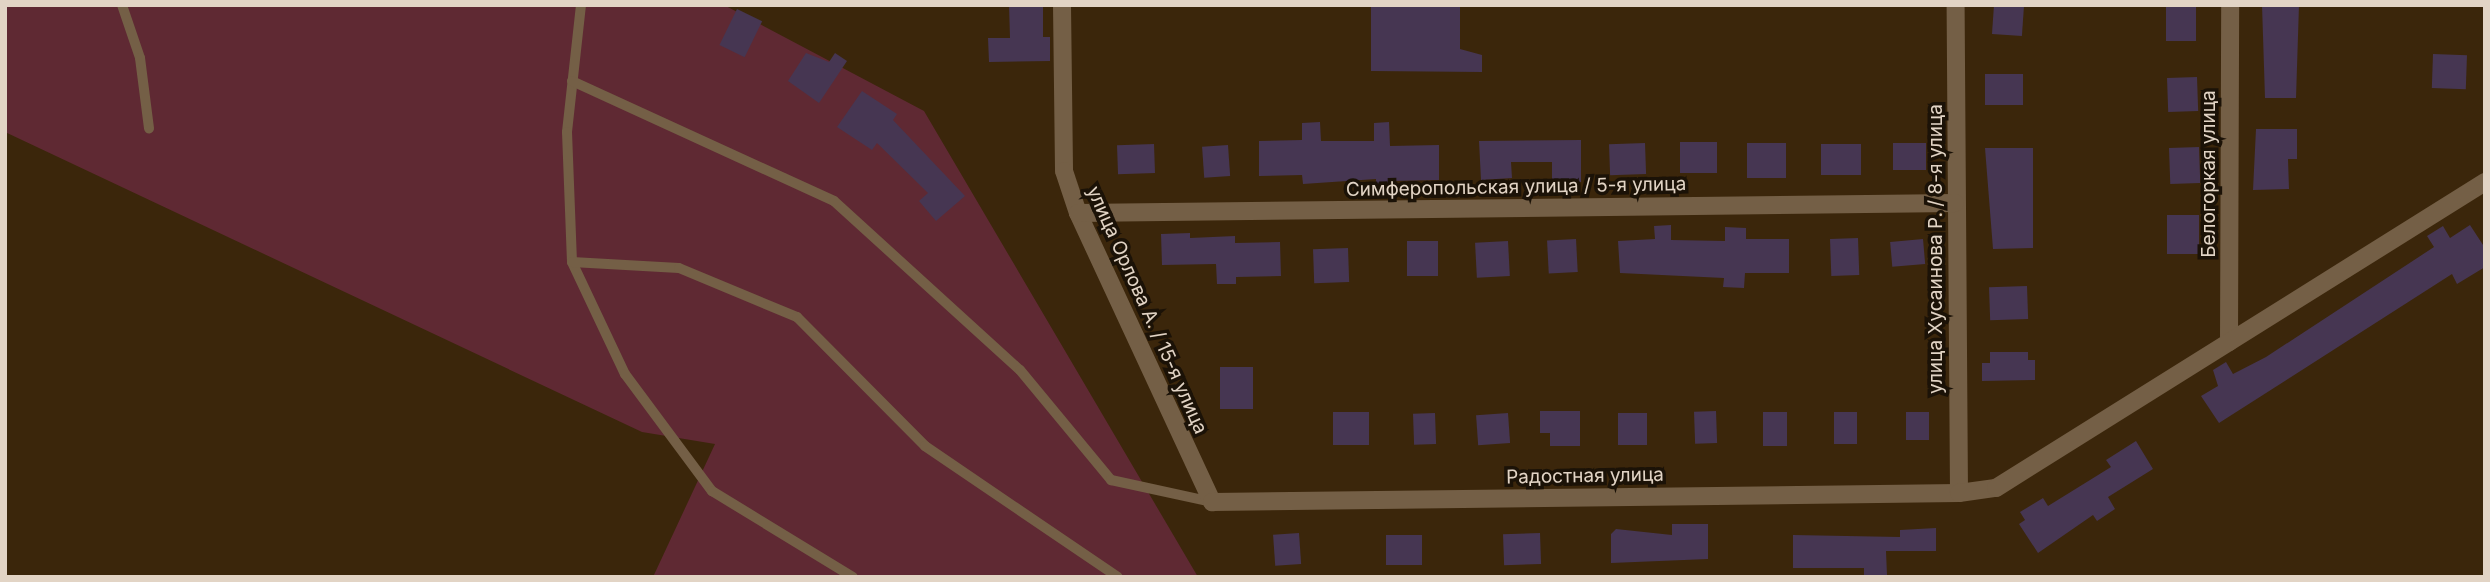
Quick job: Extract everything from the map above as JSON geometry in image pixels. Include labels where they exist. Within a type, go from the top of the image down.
[{"type":"street","name":"улица Орлова А. / 15-я улица","points":[[1062,5],[1064,171],[1078,214],[1212,502]]},
{"type":"street","name":"улица Хусаинова Р. / 8-я улица","points":[[1956,5],[1955,203],[1959,493]]},
{"type":"street","name":"Белогоркая улица","points":[[2229,342],[2230,5]]},
{"type":"street","name":"Радостная улица","points":[[1212,502],[1959,493],[1996,488],[2485,182]]},
{"type":"street","name":"Симферопольская улица / 5-я улица","points":[[1078,214],[1955,203]]},
{"type":"lane","points":[[122,5],[140,58],[149,128]]},
{"type":"lane","points":[[581,5],[567,132],[572,262],[625,374],[712,491],[853,577]]},
{"type":"lane","points":[[572,81],[834,201],[1020,370],[1111,480],[1212,502]]},
{"type":"lane","points":[[572,262],[679,268],[797,317],[925,446],[1118,577]]},
{"type":"shaded area","points":[[5,5],[724,5],[924,111],[1198,577],[653,577],[715,444],[642,432],[5,132]]},
{"type":"building","points":[[1009,5],[1043,5],[1043,37],[1050,37],[1050,61],[989,62],[988,38],[1010,38]]},
{"type":"building","points":[[1371,5],[1460,5],[1460,49],[1482,55],[1482,72],[1371,71]]},
{"type":"building","points":[[1994,5],[2024,7],[2022,36],[1992,34]]},
{"type":"building","points":[[2262,5],[2299,5],[2296,98],[2265,98]]},
{"type":"building","points":[[2166,6],[2196,6],[2196,41],[2166,41]]},
{"type":"building","points":[[737,9],[762,21],[745,57],[719,45]]},
{"type":"building","points":[[806,53],[829,62],[835,53],[847,61],[819,103],[788,81]]},
{"type":"building","points":[[2433,54],[2467,55],[2466,89],[2432,88]]},
{"type":"building","points":[[1985,74],[2023,74],[2023,105],[1985,105]]},
{"type":"building","points":[[2197,77],[2198,111],[2168,112],[2167,78]]},
{"type":"building","points":[[862,91],[897,114],[893,120],[965,196],[936,221],[919,201],[928,193],[877,143],[872,150],[837,127]]},
{"type":"building","points":[[1320,122],[1321,141],[1374,141],[1374,123],[1389,122],[1390,146],[1439,145],[1439,180],[1391,181],[1391,186],[1376,187],[1376,179],[1303,184],[1302,175],[1259,176],[1259,141],[1302,140],[1302,123]]},
{"type":"building","points":[[2256,129],[2297,129],[2297,159],[2288,159],[2289,189],[2253,190]]},
{"type":"building","points":[[1581,140],[1581,182],[1552,182],[1552,162],[1511,162],[1512,178],[1481,180],[1479,141]]},
{"type":"building","points":[[1680,142],[1717,142],[1717,173],[1680,173]]},
{"type":"building","points":[[1645,143],[1646,174],[1610,175],[1609,144]]},
{"type":"building","points":[[1747,143],[1786,143],[1786,178],[1747,178]]},
{"type":"building","points":[[1893,143],[1926,143],[1926,170],[1893,170]]},
{"type":"building","points":[[1154,144],[1155,173],[1118,174],[1117,145]]},
{"type":"building","points":[[1821,144],[1861,144],[1861,175],[1821,175]]},
{"type":"building","points":[[1228,145],[1230,176],[1204,178],[1202,147]]},
{"type":"building","points":[[2199,147],[2200,183],[2170,184],[2169,148]]},
{"type":"building","points":[[1985,148],[2033,148],[2033,248],[1993,249]]},
{"type":"building","points":[[2167,215],[2199,215],[2199,254],[2167,254]]},
{"type":"building","points":[[1671,225],[1671,240],[1725,241],[1725,227],[1746,228],[1746,239],[1789,239],[1789,273],[1745,273],[1744,288],[1723,287],[1724,278],[1620,273],[1618,241],[1655,239],[1654,226]]},
{"type":"building","points":[[2470,225],[2485,248],[2485,267],[2457,284],[2452,274],[2219,423],[2201,396],[2218,386],[2213,370],[2226,362],[2233,374],[2266,357],[2434,247],[2427,236],[2443,226],[2450,238]]},
{"type":"building","points":[[1190,233],[1190,238],[1235,236],[1235,243],[1280,242],[1281,276],[1236,277],[1236,284],[1217,284],[1216,264],[1162,265],[1161,234]]},
{"type":"building","points":[[1858,238],[1859,275],[1831,276],[1830,239]]},
{"type":"building","points":[[1576,239],[1578,272],[1549,273],[1547,241]]},
{"type":"building","points":[[1923,239],[1925,264],[1892,267],[1890,242]]},
{"type":"building","points":[[1407,241],[1438,241],[1438,276],[1407,276]]},
{"type":"building","points":[[1508,241],[1510,276],[1477,278],[1475,243]]},
{"type":"building","points":[[1348,248],[1349,282],[1314,283],[1313,249]]},
{"type":"building","points":[[2027,286],[2028,319],[1990,320],[1989,287]]},
{"type":"building","points":[[1990,352],[2028,352],[2028,360],[2035,360],[2035,380],[1982,381],[1982,363],[1990,363]]},
{"type":"building","points":[[1220,367],[1253,367],[1253,409],[1220,409]]},
{"type":"building","points":[[1540,411],[1580,411],[1580,446],[1550,446],[1550,433],[1540,433]]},
{"type":"building","points":[[1716,411],[1717,443],[1695,444],[1694,412]]},
{"type":"building","points":[[1333,412],[1369,412],[1369,445],[1333,445]]},
{"type":"building","points":[[1763,412],[1787,412],[1787,446],[1763,446]]},
{"type":"building","points":[[1834,412],[1857,412],[1857,444],[1834,444]]},
{"type":"building","points":[[1906,412],[1929,412],[1929,440],[1906,440]]},
{"type":"building","points":[[1435,413],[1436,444],[1414,445],[1413,414]]},
{"type":"building","points":[[1508,413],[1510,443],[1478,445],[1476,415]]},
{"type":"building","points":[[1618,413],[1647,413],[1647,445],[1618,445]]},
{"type":"building","points":[[2136,441],[2153,469],[2108,497],[2115,509],[2097,521],[2093,515],[2038,553],[2019,524],[2025,520],[2020,512],[2043,498],[2048,506],[2111,467],[2106,460]]},
{"type":"building","points":[[1672,524],[1708,524],[1708,559],[1611,563],[1611,534],[1616,529],[1672,535]]},
{"type":"building","points":[[1936,528],[1936,551],[1886,551],[1887,575],[1864,575],[1864,568],[1793,568],[1793,535],[1900,537],[1900,530]]},
{"type":"building","points":[[1299,533],[1301,564],[1275,566],[1273,535]]},
{"type":"building","points":[[1540,533],[1541,564],[1504,565],[1503,534]]},
{"type":"building","points":[[1386,535],[1422,535],[1422,565],[1386,565]]}]
